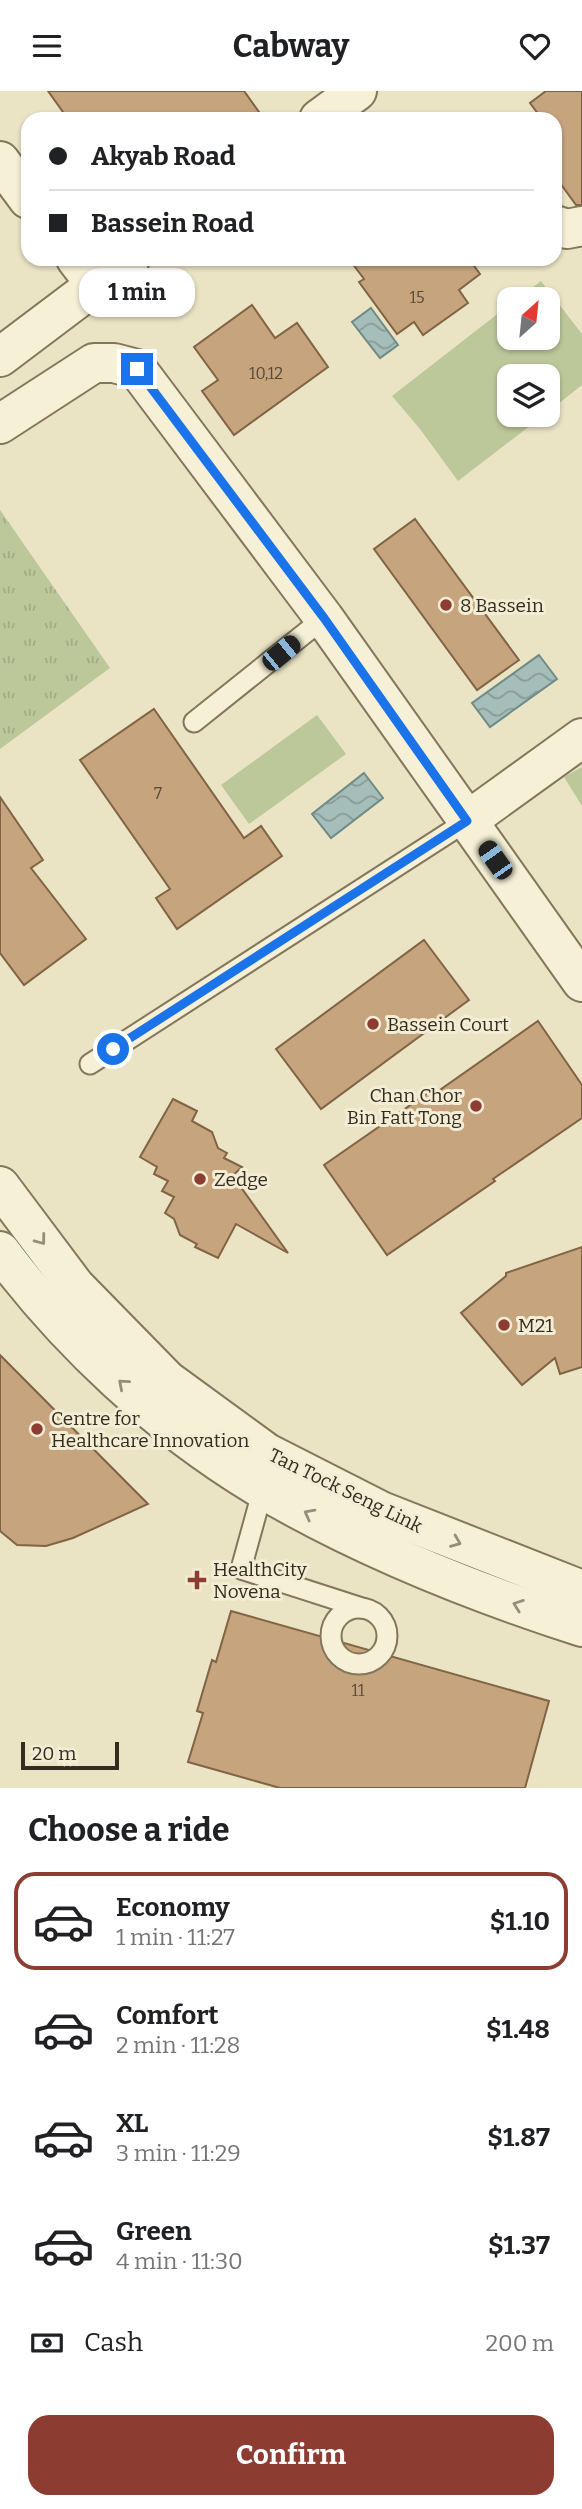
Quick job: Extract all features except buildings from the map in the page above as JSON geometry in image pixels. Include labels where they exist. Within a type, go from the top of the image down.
[{"type":"street","points":[[328,112],[356,91]]},
{"type":"street","points":[[0,161],[21,190]]},
{"type":"street","points":[[562,227],[582,226]]},
{"type":"street","points":[[0,358],[86,272],[107,266]]},
{"type":"street","points":[[0,424],[94,363],[114,363],[137,369],[324,618],[582,982]]},
{"type":"street","points":[[467,821],[582,738]]},
{"type":"street","name":"Tan Tock Seng Link","points":[[0,1186],[75,1286],[167,1380],[267,1453],[381,1511],[582,1590]]},
{"type":"street","name":"Tan Tock Seng Link","points":[[0,1251],[29,1289],[101,1365],[177,1431],[263,1489],[343,1532],[437,1574],[582,1627]]},
{"type":"lane","points":[[194,722],[324,618]]},
{"type":"lane","points":[[90,1064],[467,821]]},
{"type":"lane","points":[[263,1489],[241,1569],[362,1608]]},
{"type":"green space","points":[[541,281],[546,287],[533,287]]},
{"type":"green space","points":[[560,306],[582,334],[582,385],[560,402],[560,364],[497,364],[497,427],[528,427],[458,481],[392,396],[497,314],[497,350],[560,350]]},
{"type":"green space","points":[[0,510],[110,668],[0,749]]},
{"type":"green space","points":[[317,715],[346,754],[249,824],[221,785]]},
{"type":"green space","points":[[582,767],[582,806],[564,777]]},
{"type":"water","points":[[371,308],[398,345],[380,358],[352,322]]},
{"type":"water","points":[[539,655],[557,679],[490,727],[472,703]]},
{"type":"water","points":[[364,773],[383,798],[331,838],[312,814]]},
{"type":"place","name":"8 Bassein","points":[[446,605]]},
{"type":"place","name":"Bassein Court","points":[[373,1024]]},
{"type":"place","name":"Chan Chor Bin Fatt Tong","points":[[476,1106]]},
{"type":"place","name":"Zedge","points":[[200,1179]]},
{"type":"place","name":"M21","points":[[504,1325]]},
{"type":"place","name":"Centre for Healthcare Innovation","points":[[37,1429]]},
{"type":"place","name":"HealthCity Novena","points":[[197,1580]]},
{"type":"route","points":[[113,1049],[467,821],[324,618],[137,369]]}]
